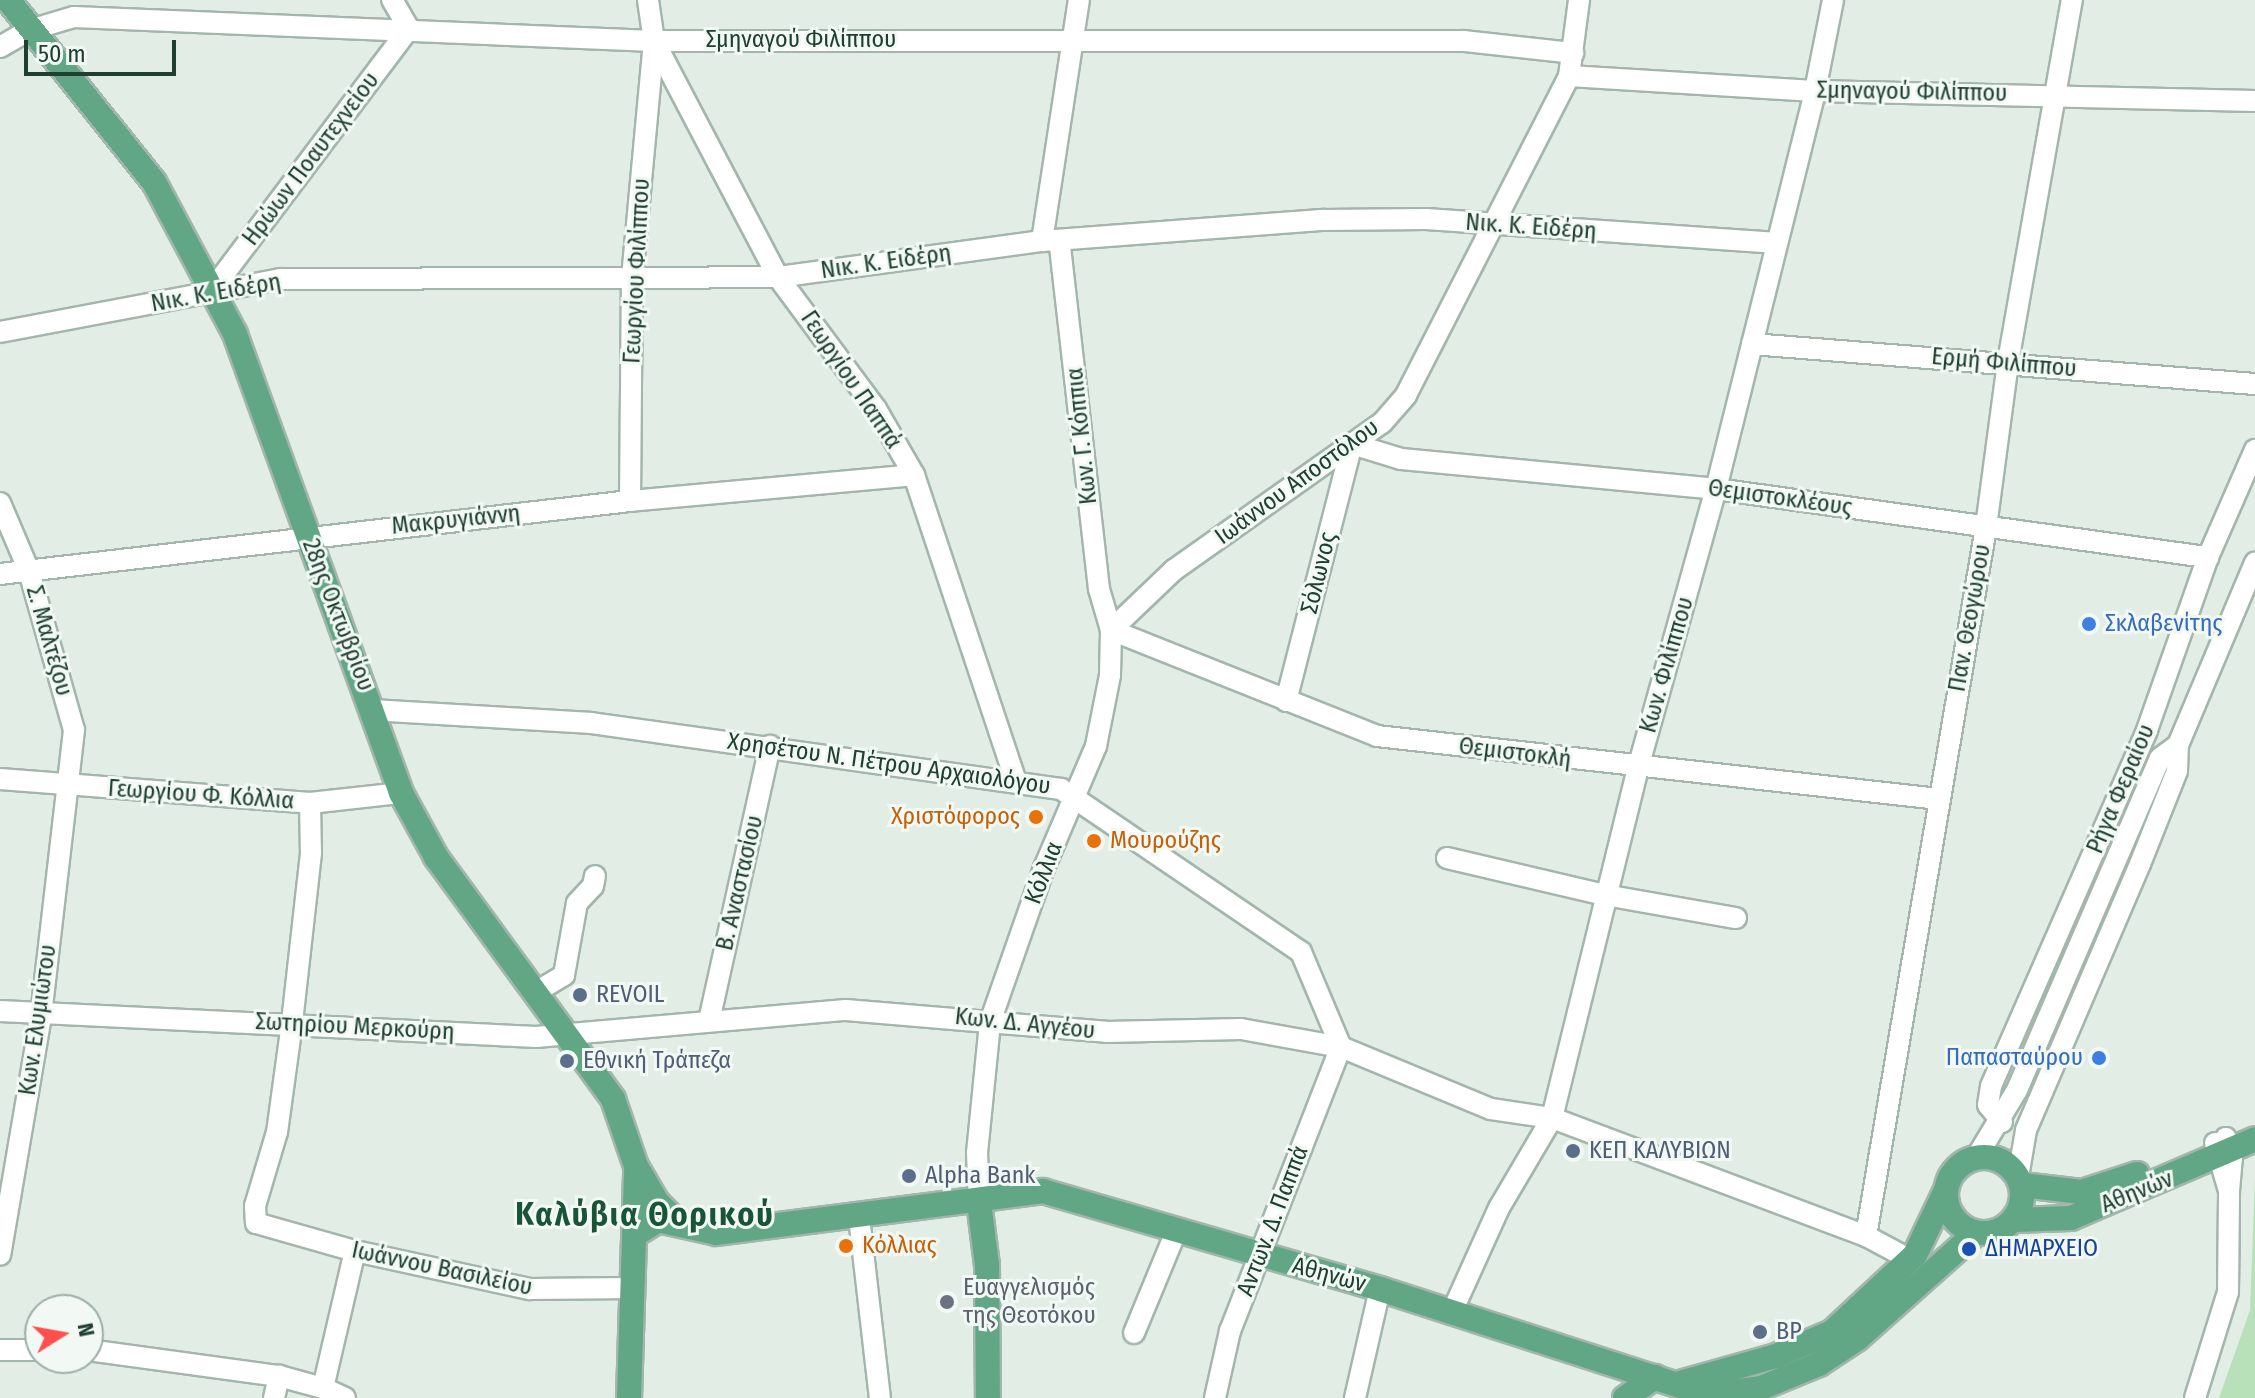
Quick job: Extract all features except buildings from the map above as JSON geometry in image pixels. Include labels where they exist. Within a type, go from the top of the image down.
[{"type":"main road","name":"28ης Οκτωβρίου","points":[[8,0],[154,182],[235,334],[401,793],[436,857],[567,1032],[613,1099],[636,1166],[657,1202],[679,1224]]},
{"type":"main road","name":"Αθηνών","points":[[2014,1220],[2071,1218],[2223,1148],[2255,1128]]},
{"type":"main road","name":"Αθηνών","points":[[2020,1181],[2082,1192],[2255,1139]]},
{"type":"main road","points":[[1625,1398],[1665,1380],[1776,1356],[1832,1332],[1911,1260],[1951,1175],[1976,1158],[2007,1164],[2020,1181],[2014,1220],[2003,1229],[1976,1233],[1954,1218],[1946,1190]]},
{"type":"main road","points":[[629,1398],[636,1166]]},
{"type":"main road","name":"Αθηνών","points":[[679,1224],[716,1233],[979,1202],[1010,1191],[1043,1191],[1380,1289],[1708,1395],[1785,1389],[1857,1339],[1976,1233]]},
{"type":"main road","points":[[979,1202],[987,1265],[988,1398]]},
{"type":"main road","points":[[636,1234],[658,1220],[679,1224]]},
{"type":"street","points":[[392,0],[409,29]]},
{"type":"street","name":"Γεωργίου Παππά","points":[[648,0],[654,41],[778,277],[876,409],[914,475],[1015,779]]},
{"type":"street","name":"Κων. Γ. Κόππια","points":[[1079,0],[1050,241],[1099,589],[1111,630]]},
{"type":"street","name":"Ιωάννου Αποστόλου","points":[[1111,630],[1174,570],[1382,423],[1406,395],[1490,224],[1569,76],[1579,0]]},
{"type":"street","name":"Κων. Φιλίππου","points":[[1452,1312],[1499,1208],[1552,1118],[1638,768],[1716,489],[1774,243],[1815,91],[1833,0]]},
{"type":"street","name":"Παν. Θεογώρου","points":[[1866,1236],[1986,527],[2008,362],[2059,93],[2072,0]]},
{"type":"street","name":"Σμηναγού Φιλίππου","points":[[0,47],[30,30],[74,17],[654,41],[1464,41],[1573,53]]},
{"type":"street","name":"Ηρώων Ποαυτεχνείου","points":[[212,290],[409,29]]},
{"type":"street","name":"Γεωργίου Φιλίππου","points":[[630,501],[632,278],[654,41]]},
{"type":"street","name":"Σμηναγού Φιλίππου","points":[[1569,76],[1815,91],[2059,93],[2255,101]]},
{"type":"street","name":"Νικ. Κ. Ειδέρη","points":[[0,332],[280,279],[778,277],[1050,241],[1324,220],[1490,224],[1774,243]]},
{"type":"street","name":"Ερμή Φιλίππου","points":[[1752,344],[2255,384]]},
{"type":"street","name":"Θεμιστοκλέους","points":[[1352,444],[1401,459],[1716,489],[2208,557]]},
{"type":"street","name":"Σόλωνος","points":[[1286,701],[1352,444]]},
{"type":"street","name":"Ρήγα Φεραίου","points":[[2002,1122],[1988,1105],[1991,1086],[2147,730],[2208,557],[2255,450]]},
{"type":"street","name":"Μακρυγιάννη","points":[[0,574],[630,501],[914,475]]},
{"type":"street","name":"Σ. Μαλτέζου","points":[[0,503],[29,571],[74,730],[68,784]]},
{"type":"street","name":"Ρήγα Φεραίου","points":[[2020,1181],[2026,1130],[2171,784],[2178,745],[2255,563]]},
{"type":"street","name":"Θεμιστοκλή","points":[[1111,630],[1377,736],[1638,768],[1939,799]]},
{"type":"street","name":"Κόλλια","points":[[979,1202],[977,1153],[990,1022],[1073,797],[1096,746],[1110,675],[1111,630]]},
{"type":"street","name":"Χρησέτου Ν. Πέτρου Αρχαιολόγου","points":[[373,710],[591,723],[1015,779],[1061,789],[1301,952],[1341,1047]]},
{"type":"street","points":[[2147,730],[2178,745]]},
{"type":"street","name":"Ρήγα Φεραίου","points":[[1976,1158],[2002,1122],[2160,758],[2178,745]]},
{"type":"street","name":"Β. Αναστασίου","points":[[709,1021],[770,746]]},
{"type":"street","name":"Γεωργίου Φ. Κόλλια","points":[[0,779],[310,803],[401,793]]},
{"type":"street","name":"Κων. Ελυμιώτου","points":[[0,1255],[41,1016],[68,784]]},
{"type":"street","points":[[292,1023],[311,853],[310,803]]},
{"type":"street","points":[[1447,858],[1605,895],[1736,918]]},
{"type":"street","points":[[536,992],[564,975],[577,903],[593,886],[595,876]]},
{"type":"street","name":"Κων. Δ. Αγγέου","points":[[709,1021],[846,1010],[1106,1032],[1241,1029],[1341,1047],[1491,1109],[1552,1118],[1866,1236],[1911,1260]]},
{"type":"street","name":"Σωτηρίου Μερκούρη","points":[[0,1011],[41,1016],[292,1023],[536,1037],[709,1021]]},
{"type":"street","name":"Ιωάννου Βασιλείου","points":[[292,1023],[277,1132],[255,1206],[256,1223],[355,1251],[530,1289],[633,1288]]},
{"type":"street","name":"Αντων. Δ. Παππά","points":[[1215,1398],[1230,1331],[1341,1047]]},
{"type":"street","points":[[2195,1398],[2228,1292],[2229,1191],[2223,1148]]},
{"type":"street","points":[[859,1217],[880,1398]]},
{"type":"street","points":[[1134,1333],[1177,1229]]},
{"type":"street","points":[[323,1388],[355,1251]]},
{"type":"street","points":[[1355,1398],[1380,1289]]},
{"type":"street","points":[[0,1350],[24,1350]]},
{"type":"street","points":[[104,1352],[279,1376],[323,1388],[345,1398]]},
{"type":"street","points":[[1776,1356],[1785,1389]]},
{"type":"street","points":[[274,1398],[279,1376]]},
{"type":"green space","points":[[2255,1179],[2255,1398],[2219,1398],[2250,1310]]},
{"type":"place","name":"Σκλαβενίτης","points":[[2089,624]]},
{"type":"place","name":"Χριστόφορος","points":[[1036,817]]},
{"type":"place","name":"Μουρούζης","points":[[1094,841]]},
{"type":"place","name":"REVOIL","points":[[580,995]]},
{"type":"place","name":"Παπασταύρου","points":[[2099,1058]]},
{"type":"place","name":"Εθνική Τράπεζα","points":[[567,1061]]},
{"type":"place","name":"ΚΕΠ ΚΑΛΥΒΙΩΝ","points":[[1573,1151]]},
{"type":"place","name":"Alpha Bank","points":[[909,1176]]},
{"type":"place","name":"Κόλλιας","points":[[846,1246]]},
{"type":"place","name":"ΔΗΜΑΡΧΕΙΟ","points":[[1969,1249]]},
{"type":"place","name":"Ευαγγελισμός της Θεοτόκου","points":[[947,1302]]},
{"type":"place","name":"BP","points":[[1760,1332]]},
{"type":"district","name":"Καλύβια Θορικού","points":[[645,1214]]}]
